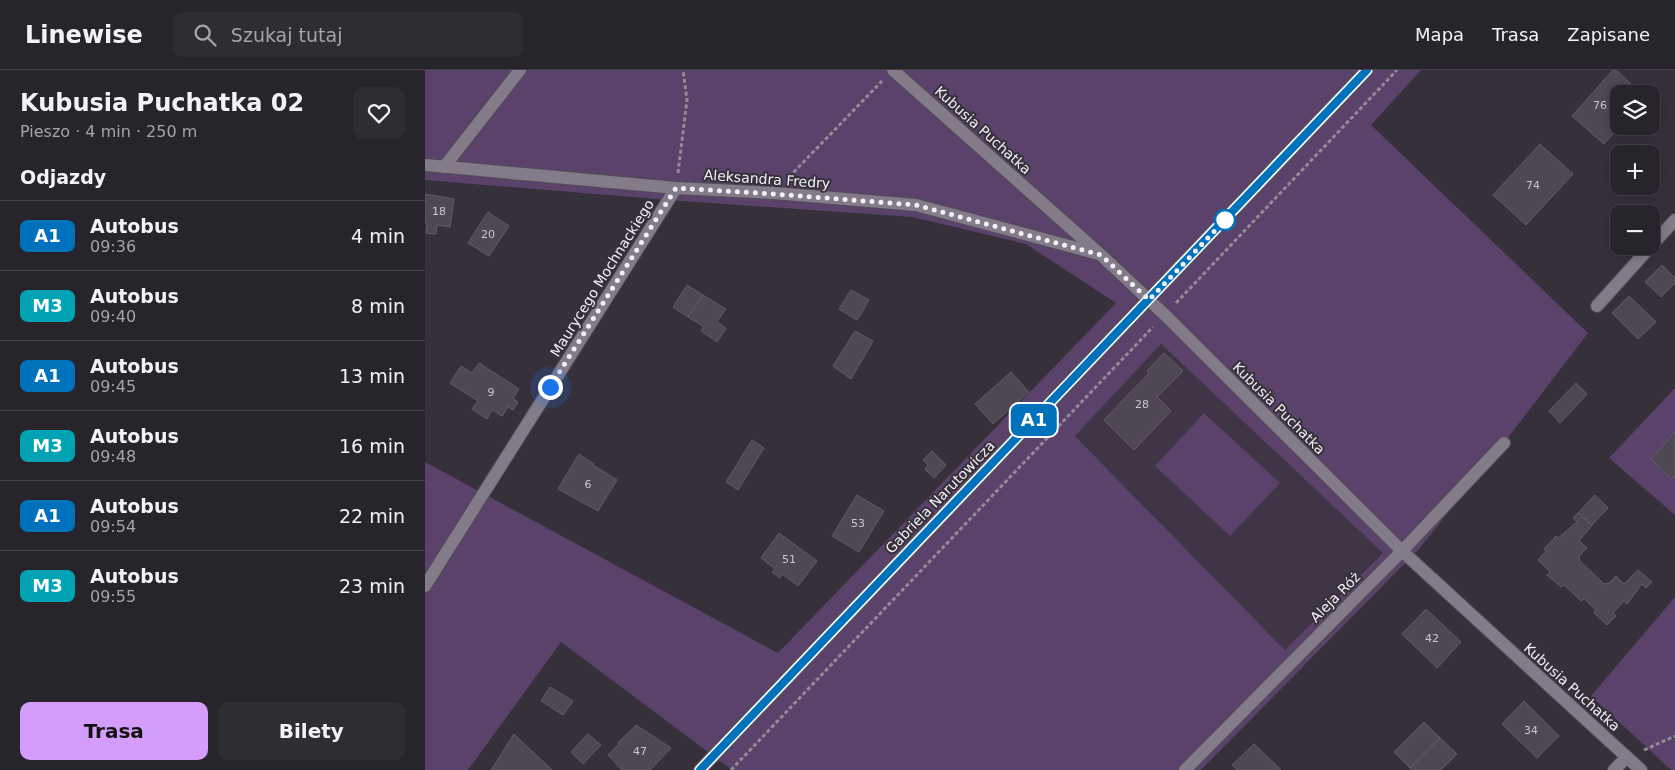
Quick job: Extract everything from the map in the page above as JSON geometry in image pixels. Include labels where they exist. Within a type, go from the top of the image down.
[{"type":"street","points":[[443,166],[520,70]]},
{"type":"street","name":"Gabriela Narutowicza","points":[[700,770],[1367,70]]},
{"type":"street","name":"Kubusia Puchatka","points":[[890,73],[1101,255],[1165,315],[1401,551],[1641,770]]},
{"type":"street","name":"Aleksandra Fredry","points":[[425,165],[676,188],[916,205],[1101,255]]},
{"type":"street","name":"Maurycego Mochnackiego","points":[[425,586],[676,188]]},
{"type":"street","points":[[1660,236],[1675,220]]},
{"type":"street","points":[[1597,306],[1643,255]]},
{"type":"street","name":"Aleja Róż","points":[[1185,770],[1401,551],[1504,443]]},
{"type":"street","points":[[1614,770],[1627,757]]},
{"type":"path","points":[[676,188],[687,100],[683,70]]},
{"type":"path","points":[[731,770],[1397,70]]},
{"type":"path","points":[[774,194],[890,73]]},
{"type":"path","points":[[1627,757],[1675,736]]},
{"type":"shaded area","points":[[425,70],[1421,70],[1371,125],[1588,333],[1504,443],[1419,549],[1201,770],[732,770],[561,642],[468,770],[425,770],[425,462],[778,653],[1116,303],[1026,244],[912,217],[681,201],[425,180]],"holes":[[[1161,344],[1383,553],[1285,650],[1075,436]]]},
{"type":"shaded area","points":[[1161,344],[1383,552],[1285,650],[1075,435]]},
{"type":"shaded area","points":[[1675,388],[1675,515],[1609,458]]},
{"type":"shaded area","points":[[1204,413],[1280,483],[1230,536],[1155,466]]},
{"type":"shaded area","points":[[1675,597],[1675,770],[1671,770],[1591,696]]},
{"type":"building","points":[[1613,70],[1616,70],[1632,85],[1610,85],[1610,135],[1612,135],[1604,144],[1572,116]]},
{"type":"building","points":[[1540,144],[1573,174],[1526,225],[1493,195]]},
{"type":"building","points":[[425,194],[454,199],[450,227],[437,225],[436,234],[426,233]]},
{"type":"building","points":[[488,212],[509,226],[489,256],[468,243]]},
{"type":"building","points":[[1662,265],[1675,278],[1675,283],[1661,297],[1645,282]]},
{"type":"building","points":[[687,285],[703,295],[688,317],[673,307]]},
{"type":"building","points":[[851,290],[869,300],[857,320],[839,309]]},
{"type":"building","points":[[703,295],[726,309],[717,322],[726,328],[717,342],[701,331],[704,327],[688,317]]},
{"type":"building","points":[[1629,296],[1656,322],[1638,339],[1612,313]]},
{"type":"building","points":[[855,331],[873,341],[851,379],[833,366]]},
{"type":"building","points":[[1164,353],[1183,371],[1157,397],[1171,411],[1134,450],[1104,420],[1149,373],[1147,371]]},
{"type":"building","points":[[479,363],[519,389],[513,398],[518,402],[513,410],[508,407],[502,416],[492,410],[487,419],[472,409],[478,401],[450,383],[461,366],[472,373]]},
{"type":"building","points":[[1011,372],[1029,392],[993,424],[975,404]]},
{"type":"building","points":[[1576,383],[1587,394],[1560,423],[1549,411]]},
{"type":"building","points":[[1675,432],[1675,475],[1672,479],[1651,459]]},
{"type":"building","points":[[752,440],[764,448],[738,490],[726,482]]},
{"type":"building","points":[[932,451],[946,465],[934,478],[925,469],[928,465],[923,460]]},
{"type":"building","points":[[579,454],[617,480],[598,511],[558,489]]},
{"type":"building","points":[[857,495],[884,511],[859,552],[832,536]]},
{"type":"building","points":[[1595,495],[1608,508],[1592,525],[1578,513]]},
{"type":"building","points":[[1578,513],[1592,525],[1579,541],[1587,548],[1579,556],[1580,561],[1604,584],[1609,583],[1616,576],[1624,584],[1638,570],[1652,582],[1646,588],[1642,584],[1627,604],[1624,601],[1613,613],[1616,616],[1607,625],[1594,613],[1596,610],[1584,599],[1581,601],[1564,585],[1561,587],[1547,575],[1550,572],[1538,560],[1546,551],[1544,549],[1556,536],[1558,538],[1577,522],[1573,518]]},
{"type":"building","points":[[779,533],[817,561],[798,586],[782,574],[780,578],[772,572],[775,569],[761,558]]},
{"type":"building","points":[[1426,609],[1461,642],[1437,668],[1402,634]]},
{"type":"building","points":[[550,687],[573,701],[563,715],[541,701]]},
{"type":"building","points":[[1524,701],[1559,736],[1537,758],[1502,724]]},
{"type":"building","points":[[1424,722],[1440,738],[1410,768],[1394,752]]},
{"type":"building","points":[[636,725],[671,748],[650,770],[622,770],[608,755]]},
{"type":"building","points":[[514,734],[552,770],[491,770]]},
{"type":"building","points":[[588,734],[601,745],[583,764],[571,752]]},
{"type":"building","points":[[1440,738],[1457,754],[1441,770],[1413,770],[1410,768]]},
{"type":"building","points":[[1254,744],[1281,770],[1237,770],[1232,765]]},
{"type":"bus line","name":"A1","points":[[700,770],[1367,70]]},
{"type":"route","points":[[550,387],[676,188],[916,205],[1101,255],[1149,300],[1225,220]]}]
